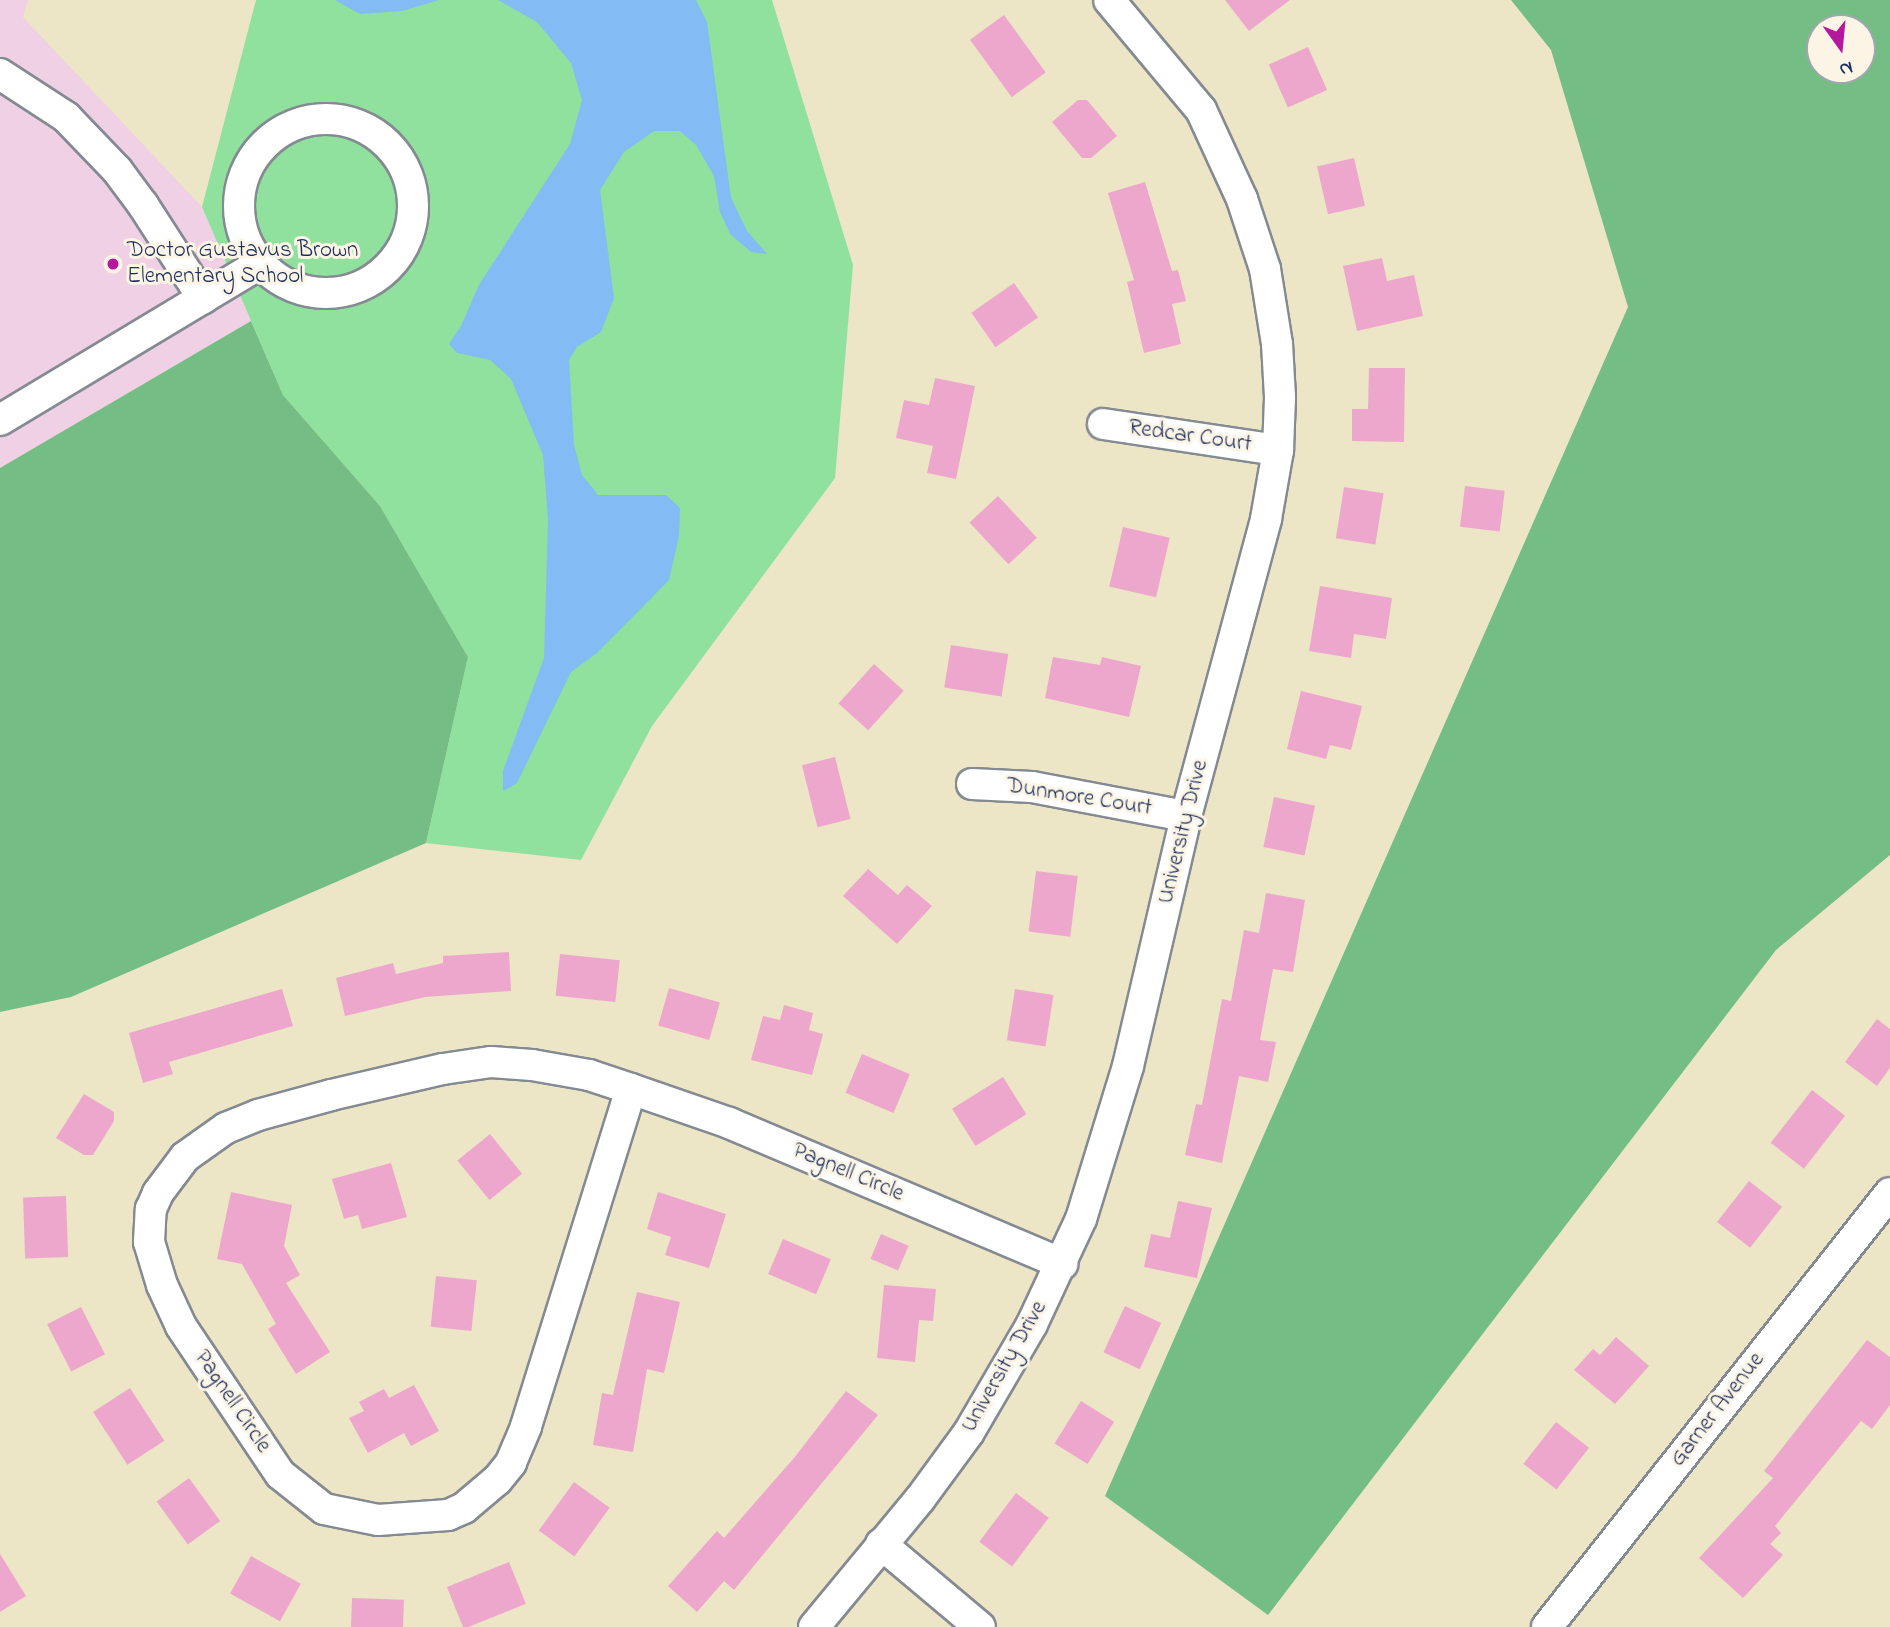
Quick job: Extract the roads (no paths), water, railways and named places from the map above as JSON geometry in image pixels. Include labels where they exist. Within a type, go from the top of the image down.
[{"type":"street","name":"University Drive","points":[[814,1627],[920,1499],[969,1432],[1001,1382],[1062,1264],[1081,1219],[1128,1066],[1186,816],[1266,519],[1278,450],[1280,397],[1277,344],[1265,269],[1242,200],[1200,110],[1109,0]]},
{"type":"street","points":[[0,74],[66,117],[117,170],[203,298]]},
{"type":"street","points":[[345,121],[363,127],[394,151],[404,167],[413,205],[405,243],[382,273],[347,290],[327,293],[289,285],[261,262],[249,245],[239,207],[247,170],[271,139],[306,122],[345,121]]},
{"type":"street","points":[[0,420],[261,262]]},
{"type":"street","name":"Redcar Court","points":[[1103,424],[1278,450]]},
{"type":"street","name":"Dunmore Court","points":[[972,784],[1032,787],[1186,816]]},
{"type":"street","name":"Pagnell Circle","points":[[631,1089],[526,1427],[510,1462],[497,1480],[464,1508],[448,1515],[427,1518],[378,1520],[349,1515],[324,1509],[304,1496],[281,1474],[181,1326],[162,1285],[149,1241],[151,1209],[158,1193],[178,1166],[215,1135],[258,1115],[443,1069],[491,1062],[532,1065],[589,1075],[631,1089],[729,1123],[1062,1264]]},
{"type":"street","name":"Garner Avenue","points":[[1547,1627],[1890,1193]]},
{"type":"street","points":[[881,1544],[980,1627]]},
{"type":"water","points":[[335,0],[439,0],[402,11],[360,14]]},
{"type":"water","points":[[498,0],[696,0],[707,22],[731,198],[747,231],[767,254],[751,252],[730,234],[720,212],[714,176],[696,145],[680,131],[654,131],[624,152],[600,190],[614,298],[601,332],[577,347],[569,360],[574,445],[582,475],[598,495],[666,495],[680,508],[679,536],[669,580],[597,653],[571,672],[517,783],[503,791],[503,771],[544,658],[548,519],[543,455],[511,379],[490,360],[457,353],[449,344],[461,326],[479,285],[570,144],[582,100],[571,63],[537,22]]},
{"type":"place","name":"Doctor Gustavus Brown Elementary School","points":[[113,264]]}]
